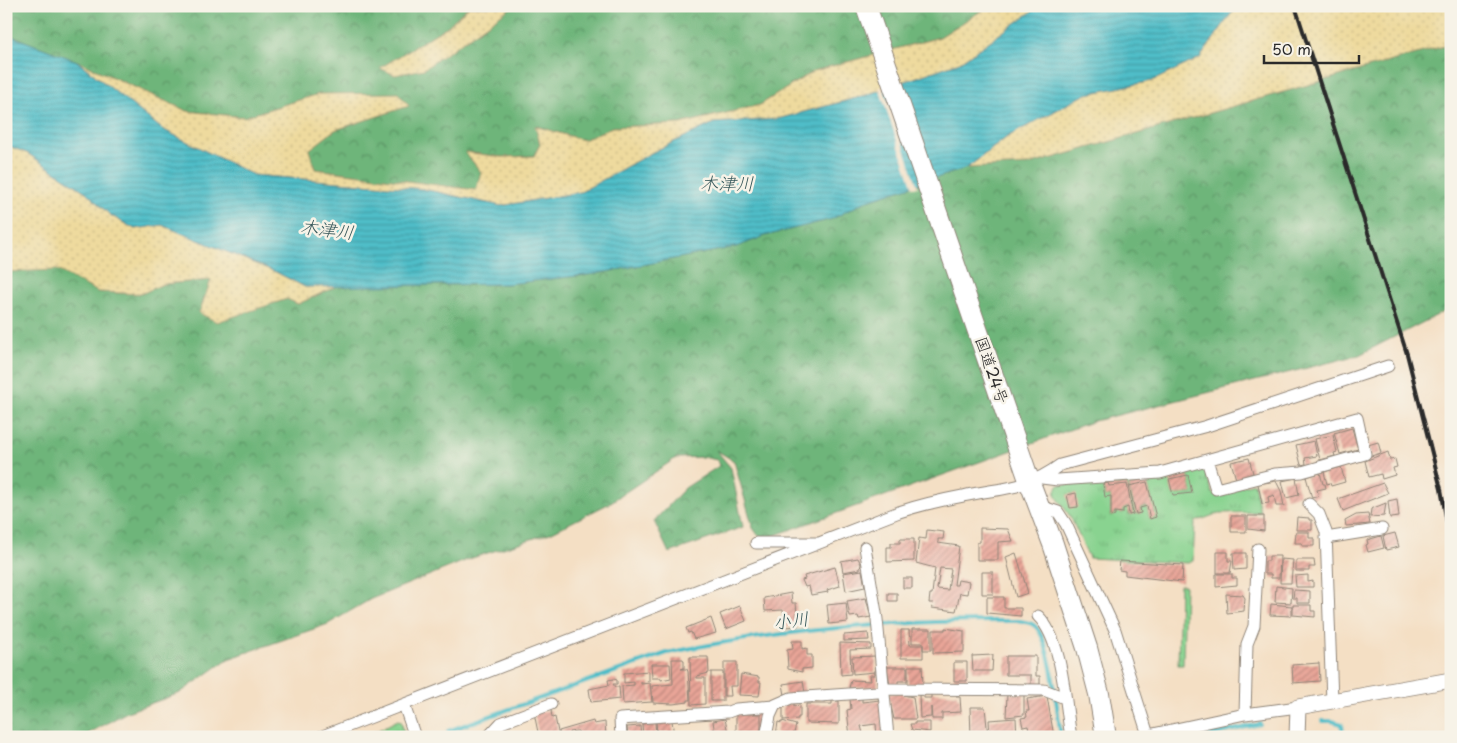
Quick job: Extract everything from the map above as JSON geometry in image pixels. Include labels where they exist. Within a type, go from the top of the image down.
[{"type":"highway","name":"国道24号","points":[[866,6],[1032,476],[1040,506],[1087,648],[1099,694],[1106,737]]},
{"type":"street","points":[[320,737],[906,510],[962,496],[1018,488],[1032,476],[1060,465],[1207,426],[1388,366]]},
{"type":"street","points":[[1032,476],[1058,480],[1160,473],[1357,418],[1365,454],[1302,472],[1274,474],[1216,490],[1207,460]]},
{"type":"street","points":[[1309,504],[1323,520],[1326,538],[1332,702]]},
{"type":"street","points":[[1040,506],[1058,512],[1066,524],[1115,630],[1143,736],[1245,714],[1332,702],[1451,680]]},
{"type":"street","points":[[1326,538],[1382,529]]},
{"type":"street","points":[[756,543],[823,543]]},
{"type":"street","points":[[865,547],[877,619],[888,737]]},
{"type":"street","points":[[1245,714],[1247,644],[1254,626],[1258,549]]},
{"type":"street","points":[[1038,616],[1046,625],[1054,644],[1071,737]]},
{"type":"street","points":[[766,737],[774,706],[779,701],[791,698],[884,691],[965,689],[1048,691],[1063,698]]},
{"type":"street","points":[[488,737],[500,723],[551,704]]},
{"type":"street","points":[[404,705],[415,737]]},
{"type":"street","points":[[621,737],[620,719],[728,712],[736,709],[774,706]]},
{"type":"street","points":[[1297,737],[1298,707]]},
{"type":"green space","points":[[6,6],[469,6],[448,26],[381,68],[395,74],[474,34],[513,6],[989,6],[940,37],[814,71],[760,105],[680,124],[612,127],[583,140],[536,126],[540,144],[534,156],[501,157],[465,152],[481,172],[477,191],[315,169],[309,150],[335,130],[408,106],[319,94],[244,117],[187,111],[77,61],[6,34]]},
{"type":"green space","points":[[1451,44],[1451,308],[1359,355],[1094,421],[767,538],[758,535],[753,528],[734,461],[716,450],[731,468],[743,527],[669,553],[654,521],[685,488],[719,466],[717,460],[703,457],[676,458],[608,504],[550,533],[472,558],[371,599],[328,624],[228,659],[180,693],[127,712],[82,737],[6,737],[6,272],[57,269],[98,292],[141,294],[163,284],[212,280],[258,308],[287,299],[298,304],[337,286],[507,284],[595,274],[736,247],[765,236],[832,219],[868,200],[967,168],[1028,165]]},
{"type":"green space","points":[[1204,468],[1213,494],[1254,483],[1260,512],[1219,513],[1195,522],[1193,561],[1188,563],[1089,558],[1071,518],[1055,494],[1058,485],[1164,479]],"holes":[[[1188,475],[1192,493],[1173,495],[1170,479]],[[1147,482],[1156,517],[1150,519],[1147,506],[1140,508],[1141,513],[1136,514],[1129,486]],[[1108,483],[1109,486],[1127,484],[1133,514],[1129,515],[1128,507],[1123,509],[1123,513],[1115,512],[1115,515],[1111,516],[1111,496],[1105,497],[1103,484]]]},
{"type":"green space","points":[[1180,585],[1185,585],[1183,665],[1178,665]]},
{"type":"green space","points":[[398,720],[401,721],[405,737],[365,737]]},
{"type":"sand","points":[[469,6],[513,6],[424,69],[395,75],[380,68],[448,26]]},
{"type":"sand","points":[[989,6],[1040,6],[960,62],[863,96],[778,119],[714,123],[653,152],[581,192],[501,206],[423,189],[253,175],[162,129],[77,61],[187,111],[244,117],[319,94],[398,93],[409,106],[335,130],[309,150],[315,169],[476,190],[481,172],[465,152],[501,157],[534,156],[540,144],[535,126],[583,140],[612,127],[680,124],[760,105],[814,71],[940,37]]},
{"type":"sand","points":[[1240,6],[1451,6],[1451,44],[1028,165],[967,168],[1007,137],[1086,94],[1152,81],[1200,58],[1233,11]]},
{"type":"sand","points":[[6,145],[27,153],[86,192],[110,215],[135,229],[162,225],[276,272],[305,287],[337,286],[298,304],[287,299],[217,322],[199,313],[211,280],[163,284],[141,294],[98,292],[57,270],[6,272]]},
{"type":"water","name":"木津川","points":[[1040,6],[1240,6],[1233,11],[1200,58],[1152,81],[1086,94],[1007,137],[967,168],[868,200],[832,219],[765,236],[736,247],[595,274],[507,284],[305,287],[276,272],[162,225],[135,229],[110,215],[86,192],[27,153],[6,145],[6,34],[77,61],[162,129],[253,175],[423,189],[501,206],[581,192],[653,152],[714,123],[778,119],[864,96],[960,62]]},
{"type":"pier","points":[[883,86],[918,187],[913,188],[879,88]]},
{"type":"building","points":[[1352,428],[1358,449],[1340,454],[1334,433]]},
{"type":"building","points":[[1333,435],[1337,452],[1334,453],[1335,456],[1320,460],[1315,439]]},
{"type":"building","points":[[1314,441],[1317,456],[1305,458],[1306,464],[1301,465],[1296,445]]},
{"type":"building","points":[[1378,442],[1381,453],[1371,456],[1368,445]]},
{"type":"building","points":[[1388,452],[1390,460],[1395,459],[1397,467],[1393,468],[1395,475],[1382,479],[1381,474],[1369,477],[1365,461]]},
{"type":"building","points":[[1249,458],[1253,473],[1236,479],[1231,462]]},
{"type":"building","points":[[1341,467],[1345,482],[1331,486],[1330,483],[1327,484],[1324,472]]},
{"type":"building","points":[[1320,473],[1326,488],[1317,490],[1319,496],[1312,498],[1306,477]]},
{"type":"building","points":[[1188,475],[1192,493],[1173,495],[1169,479]]},
{"type":"building","points":[[1296,478],[1299,495],[1286,498],[1282,481]]},
{"type":"building","points":[[1276,481],[1281,491],[1284,506],[1276,506],[1274,495],[1268,497],[1269,503],[1262,504],[1258,484]]},
{"type":"building","points":[[1147,482],[1156,517],[1150,519],[1147,506],[1140,508],[1141,513],[1136,514],[1129,486]]},
{"type":"building","points":[[1108,483],[1109,486],[1127,484],[1133,514],[1129,515],[1128,507],[1123,509],[1123,513],[1115,512],[1115,515],[1111,516],[1111,496],[1105,497],[1103,484]]},
{"type":"building","points":[[1383,483],[1388,493],[1343,511],[1338,499]]},
{"type":"building","points":[[1076,493],[1078,507],[1070,508],[1067,495]]},
{"type":"building","points":[[1397,499],[1399,517],[1390,518],[1388,501]]},
{"type":"building","points":[[1386,503],[1384,516],[1370,517],[1371,509]]},
{"type":"building","points":[[1368,514],[1370,524],[1346,526],[1345,521],[1356,515]]},
{"type":"building","points":[[1231,516],[1246,516],[1246,532],[1231,532]]},
{"type":"building","points":[[1248,516],[1264,516],[1264,531],[1248,529]]},
{"type":"building","points":[[1297,517],[1312,520],[1312,530],[1296,530]]},
{"type":"building","points":[[980,528],[1008,529],[1013,541],[998,542],[998,560],[977,560],[977,543],[980,542]]},
{"type":"building","points":[[927,530],[944,532],[943,539],[938,539],[938,543],[959,546],[954,585],[957,585],[958,580],[969,582],[967,594],[960,593],[956,611],[932,608],[933,603],[929,603],[935,568],[916,563],[919,538],[926,539]],"holes":[[[940,568],[951,569],[948,590],[937,589]]]},
{"type":"building","points":[[1296,532],[1309,532],[1309,538],[1314,538],[1314,546],[1302,546],[1302,543],[1295,543]]},
{"type":"building","points":[[1395,533],[1399,547],[1386,550],[1383,536]]},
{"type":"building","points":[[1381,536],[1384,548],[1368,552],[1367,540]]},
{"type":"building","points":[[900,539],[914,539],[914,561],[887,562],[887,547],[891,547],[891,543],[900,543]]},
{"type":"building","points":[[1217,552],[1228,552],[1228,561],[1232,561],[1230,573],[1217,573]]},
{"type":"building","points":[[1016,553],[1028,593],[1016,597],[1006,557]]},
{"type":"building","points":[[1233,553],[1246,553],[1246,569],[1234,570]]},
{"type":"building","points":[[1269,556],[1280,556],[1279,578],[1271,578],[1271,574],[1265,574],[1265,561],[1269,561]]},
{"type":"building","points":[[858,558],[861,564],[860,569],[843,572],[841,561]]},
{"type":"building","points":[[1281,559],[1293,560],[1291,583],[1280,583]]},
{"type":"building","points":[[1296,560],[1314,560],[1315,567],[1309,567],[1309,571],[1296,571]]},
{"type":"building","points":[[1120,561],[1183,565],[1182,582],[1125,575],[1125,571],[1119,570]]},
{"type":"building","points":[[835,567],[840,586],[827,590],[828,592],[811,595],[809,586],[805,587],[802,580],[805,579],[804,576]]},
{"type":"building","points":[[862,570],[865,587],[846,591],[843,573]]},
{"type":"building","points":[[982,572],[993,572],[993,594],[982,594]]},
{"type":"building","points":[[1216,574],[1232,574],[1232,578],[1237,578],[1237,585],[1216,587]]},
{"type":"building","points":[[1308,575],[1308,582],[1313,581],[1313,587],[1296,587],[1295,576]]},
{"type":"building","points":[[903,578],[912,578],[912,588],[903,588]]},
{"type":"building","points":[[1276,586],[1292,588],[1291,603],[1275,602]]},
{"type":"building","points":[[1294,590],[1310,591],[1310,603],[1297,603],[1297,598],[1293,598]]},
{"type":"building","points":[[791,593],[792,603],[796,603],[798,626],[785,627],[783,610],[765,611],[764,598]]},
{"type":"building","points":[[888,593],[897,593],[897,601],[888,601]]},
{"type":"building","points":[[1226,594],[1243,595],[1245,598],[1244,611],[1227,613]]},
{"type":"building","points":[[987,597],[1004,597],[1004,608],[1021,608],[1021,616],[987,613]]},
{"type":"building","points":[[866,598],[871,617],[859,619],[858,616],[850,617],[847,601]]},
{"type":"building","points":[[846,603],[848,622],[829,624],[827,605]]},
{"type":"building","points":[[1271,604],[1292,606],[1292,616],[1270,615]]},
{"type":"building","points":[[1293,605],[1311,605],[1311,611],[1315,611],[1315,617],[1293,615]]},
{"type":"building","points":[[740,606],[746,621],[726,629],[720,614]]},
{"type":"building","points":[[711,618],[716,633],[694,639],[691,632],[688,633],[686,628]]},
{"type":"building","points":[[945,628],[964,631],[964,652],[933,653],[933,630],[945,630]]},
{"type":"building","points":[[912,629],[931,629],[931,650],[923,650],[923,643],[912,643]]},
{"type":"building","points":[[901,630],[909,630],[910,645],[923,645],[923,658],[901,658]]},
{"type":"building","points":[[868,633],[869,640],[844,641],[844,635]]},
{"type":"building","points":[[792,641],[802,641],[802,649],[807,648],[807,655],[812,655],[812,668],[802,669],[802,672],[788,669],[787,650],[793,649]]},
{"type":"building","points":[[840,643],[871,644],[871,649],[850,650],[851,674],[841,675]]},
{"type":"building","points":[[993,655],[992,671],[973,671],[972,656]]},
{"type":"building","points":[[876,656],[875,672],[853,674],[852,657]]},
{"type":"building","points":[[1006,656],[1036,656],[1036,676],[1040,676],[1040,686],[1031,686],[1031,675],[1006,675]]},
{"type":"building","points":[[690,657],[708,657],[709,673],[697,676],[697,678],[705,678],[705,704],[691,705]]},
{"type":"building","points":[[672,659],[683,659],[684,661],[684,668],[681,669],[687,669],[688,672],[690,700],[673,704],[653,703],[652,686],[673,684]]},
{"type":"building","points":[[724,662],[737,662],[737,686],[730,686],[731,696],[724,696]]},
{"type":"building","points":[[954,662],[967,662],[967,681],[954,681]]},
{"type":"building","points":[[1319,663],[1320,681],[1293,683],[1292,665]]},
{"type":"building","points":[[651,664],[670,664],[671,678],[661,680],[661,678],[652,678]]},
{"type":"building","points":[[908,666],[922,666],[923,684],[908,684]]},
{"type":"building","points":[[887,667],[907,667],[907,681],[898,681],[898,685],[890,685]]},
{"type":"building","points":[[649,671],[649,681],[641,682],[641,684],[650,683],[652,702],[623,704],[622,686],[634,685],[634,682],[624,683],[624,673]]},
{"type":"building","points":[[711,672],[723,672],[723,701],[711,701]]},
{"type":"building","points":[[874,673],[877,673],[878,687],[849,688],[851,680],[871,681],[870,675],[874,675]]},
{"type":"building","points":[[741,674],[759,677],[759,682],[761,682],[759,696],[739,695]]},
{"type":"building","points":[[608,680],[617,680],[617,684],[613,684],[615,687],[619,687],[620,699],[591,702],[589,689],[609,685]]},
{"type":"building","points":[[803,681],[805,693],[785,695],[783,684]]},
{"type":"building","points":[[903,692],[903,695],[913,697],[916,719],[894,719],[888,694]]},
{"type":"building","points":[[931,692],[957,694],[957,697],[960,697],[961,712],[942,713],[942,719],[932,719],[931,707],[931,717],[920,718],[919,695],[924,695],[924,698],[931,698]]},
{"type":"building","points":[[1024,693],[1024,715],[1006,717],[1007,694]]},
{"type":"building","points":[[1047,696],[1054,737],[1019,737],[1019,732],[1029,731],[1028,726],[1023,727],[1021,718],[1027,717],[1026,711],[1029,711],[1027,699]]},
{"type":"building","points":[[862,697],[862,702],[880,700],[884,737],[877,737],[876,724],[861,726],[864,737],[850,737],[847,710],[851,709],[850,699]]},
{"type":"building","points":[[832,701],[839,701],[839,724],[806,723],[806,704],[832,704]]},
{"type":"building","points":[[794,703],[794,706],[800,705],[800,717],[798,719],[783,720],[783,705]]},
{"type":"building","points":[[970,707],[985,707],[988,737],[971,737]]},
{"type":"building","points":[[551,710],[552,718],[555,717],[559,737],[539,737],[534,713]]},
{"type":"building","points":[[736,714],[761,714],[761,734],[736,734]]},
{"type":"building","points":[[1016,718],[1017,737],[990,737],[989,720]]},
{"type":"building","points":[[725,719],[728,733],[715,735],[713,721]]},
{"type":"building","points":[[672,720],[674,737],[668,737],[668,732],[657,734],[656,721]]},
{"type":"building","points":[[593,721],[594,724],[605,722],[606,737],[560,737],[559,731]],"holes":[[[578,731],[579,734],[570,737],[569,732]]]},
{"type":"building","points":[[782,721],[796,725],[793,737],[776,735],[778,722],[782,723]]},
{"type":"building","points":[[655,722],[656,737],[643,735],[642,724]]},
{"type":"building","points":[[915,722],[930,722],[930,732],[912,730],[910,724],[915,724]]},
{"type":"building","points":[[640,726],[641,737],[628,737],[627,727]]},
{"type":"waterway","name":"小川","points":[[448,731],[667,653],[798,632],[886,624],[1019,621],[1034,625],[1042,636],[1050,663],[1061,737]]},
{"type":"waterway","points":[[1323,721],[1342,724],[1343,737]]},
{"type":"waterway","points":[[1202,737],[1260,724]]},
{"type":"railway","points":[[1295,6],[1407,354],[1441,489],[1451,545]]}]
